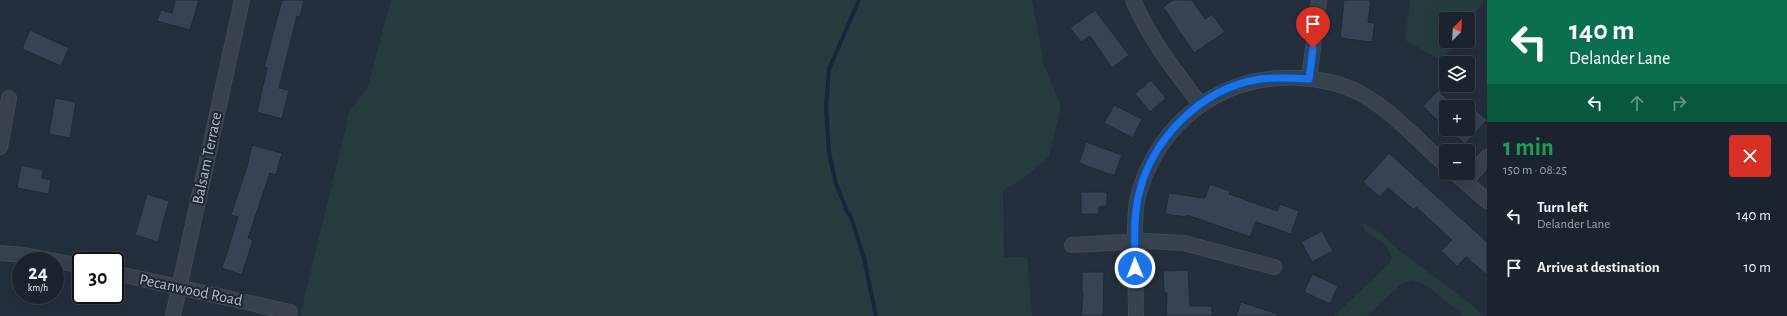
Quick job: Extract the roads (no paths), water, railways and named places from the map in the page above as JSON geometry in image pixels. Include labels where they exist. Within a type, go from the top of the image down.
[{"type":"street","name":"Balsam Terrace","points":[[173,316],[242,0]]},
{"type":"street","points":[[1133,0],[1140,17],[1184,83],[1201,105]]},
{"type":"street","points":[[1309,79],[1319,0]]},
{"type":"street","points":[[1136,316],[1135,214],[1138,197],[1146,171],[1159,147],[1173,129],[1213,96],[1235,86],[1260,79],[1286,77],[1309,79],[1340,85],[1373,101],[1439,159]]},
{"type":"street","points":[[0,147],[9,98]]},
{"type":"street","points":[[1475,166],[1487,158]]},
{"type":"street","points":[[1463,180],[1487,201]]},
{"type":"street","points":[[1072,245],[1135,242],[1184,243],[1274,267]]},
{"type":"street","points":[[0,254],[24,255],[72,264]]},
{"type":"street","name":"Pecanwood Road","points":[[124,275],[290,312]]},
{"type":"waterway","points":[[859,0],[829,69],[826,107],[829,153],[836,184],[851,217],[864,258],[876,316]]}]
